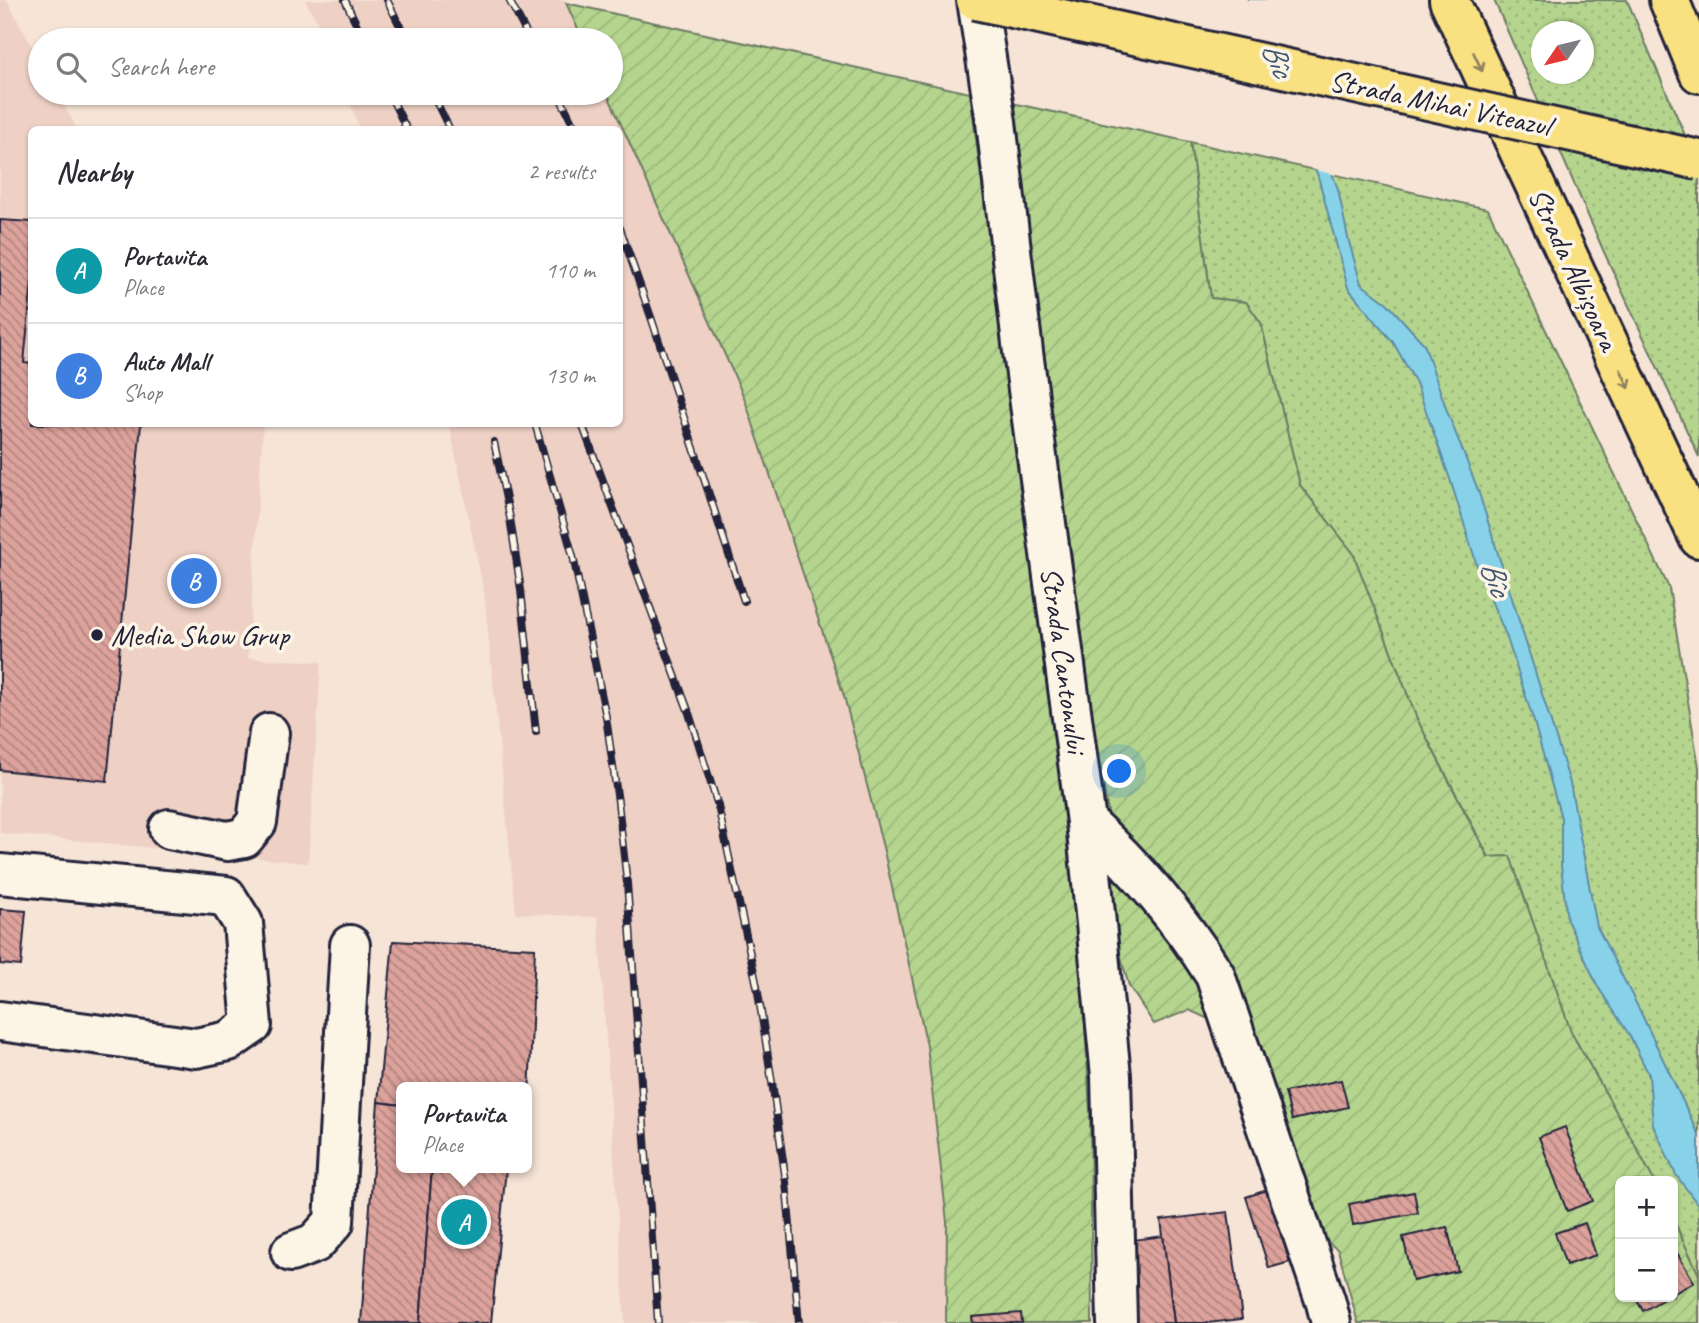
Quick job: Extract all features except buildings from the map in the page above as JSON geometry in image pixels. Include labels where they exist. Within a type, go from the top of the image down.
[{"type":"main road","name":"Strada Mihai Viteazul","points":[[977,0],[1699,160]]},
{"type":"main road","name":"Strada Albișoara","points":[[1450,0],[1699,538]]},
{"type":"main road","points":[[1675,9],[1699,73]]},
{"type":"street","name":"Strada Cantonului","points":[[977,0],[996,122],[1023,352],[1086,822],[1111,1076],[1117,1323]]},
{"type":"street","points":[[169,829],[227,841],[244,838],[257,822],[269,733]]},
{"type":"street","points":[[1086,822],[1111,844],[1163,901],[1215,975],[1331,1323]]},
{"type":"street","points":[[0,874],[226,896],[243,923],[252,1025],[229,1041],[197,1048],[0,1020]]},
{"type":"street","points":[[291,1252],[315,1243],[334,1222],[350,945]]},
{"type":"shaded area","points":[[0,0],[7,0],[28,39],[28,105],[64,105],[75,126],[28,126],[28,427],[263,427],[248,658],[321,662],[308,863],[0,833]]},
{"type":"shaded area","points":[[305,0],[565,0],[578,28],[320,28]]},
{"type":"shaded area","points":[[351,105],[612,105],[622,126],[359,126]]},
{"type":"shaded area","points":[[623,129],[744,397],[844,696],[884,851],[927,1046],[947,1222],[946,1323],[625,1323],[598,917],[516,913],[484,591],[450,427],[623,427]]},
{"type":"green space","points":[[1494,0],[1627,0],[1699,168],[1699,457],[1604,252]]},
{"type":"green space","points":[[566,3],[970,93],[1079,923],[1090,1111],[1092,1323],[946,1323],[947,1222],[927,1046],[884,851],[844,696],[744,397],[612,105],[623,105],[623,28],[577,28]]},
{"type":"green space","points":[[1012,103],[1190,142],[1211,298],[1246,302],[1261,323],[1300,485],[1353,553],[1417,719],[1488,857],[1510,856],[1571,1032],[1651,1176],[1615,1176],[1615,1302],[1678,1302],[1678,1230],[1699,1275],[1699,1323],[1358,1323],[1338,1250],[1316,1233],[1237,990],[1109,818],[1089,703]]},
{"type":"green space","points":[[1190,142],[1488,209],[1669,588],[1699,767],[1699,1275],[1678,1230],[1678,1176],[1651,1176],[1571,1032],[1510,856],[1489,857],[1417,719],[1353,553],[1300,485],[1261,323],[1246,302],[1211,298]]},
{"type":"green space","points":[[1106,859],[1175,929],[1217,1023],[1189,1010],[1154,1024],[1129,986],[1112,926]]},
{"type":"water","name":"Bîc","points":[[1248,0],[1265,0],[1338,189],[1361,284],[1387,303],[1424,344],[1478,490],[1570,783],[1597,927],[1699,1135],[1699,1206],[1676,1175],[1653,1125],[1649,1075],[1630,1036],[1598,987],[1567,920],[1561,865],[1561,818],[1506,635],[1480,575],[1416,383],[1393,342],[1348,288],[1318,176]]},
{"type":"pier","points":[[1245,0],[1269,0],[1336,175],[1311,169]]},
{"type":"railway","points":[[345,0],[358,28]]},
{"type":"railway","points":[[387,0],[401,28]]},
{"type":"railway","points":[[509,0],[524,28]]},
{"type":"railway","points":[[395,105],[405,126]]},
{"type":"railway","points":[[438,105],[448,126]]},
{"type":"railway","points":[[564,105],[574,126]]},
{"type":"railway","points":[[623,237],[744,601]]},
{"type":"railway","points":[[536,427],[573,556],[606,717],[618,802],[627,883],[658,1323]]},
{"type":"railway","points":[[583,427],[688,710],[718,806],[757,986],[786,1182],[799,1323]]},
{"type":"railway","points":[[494,442],[510,518],[521,590],[536,732]]},
{"type":"place","name":"Auto Mall","points":[[194,581]]},
{"type":"place","name":"Media Show Grup","points":[[97,635]]},
{"type":"place","name":"Portavita","points":[[464,1222]]}]
